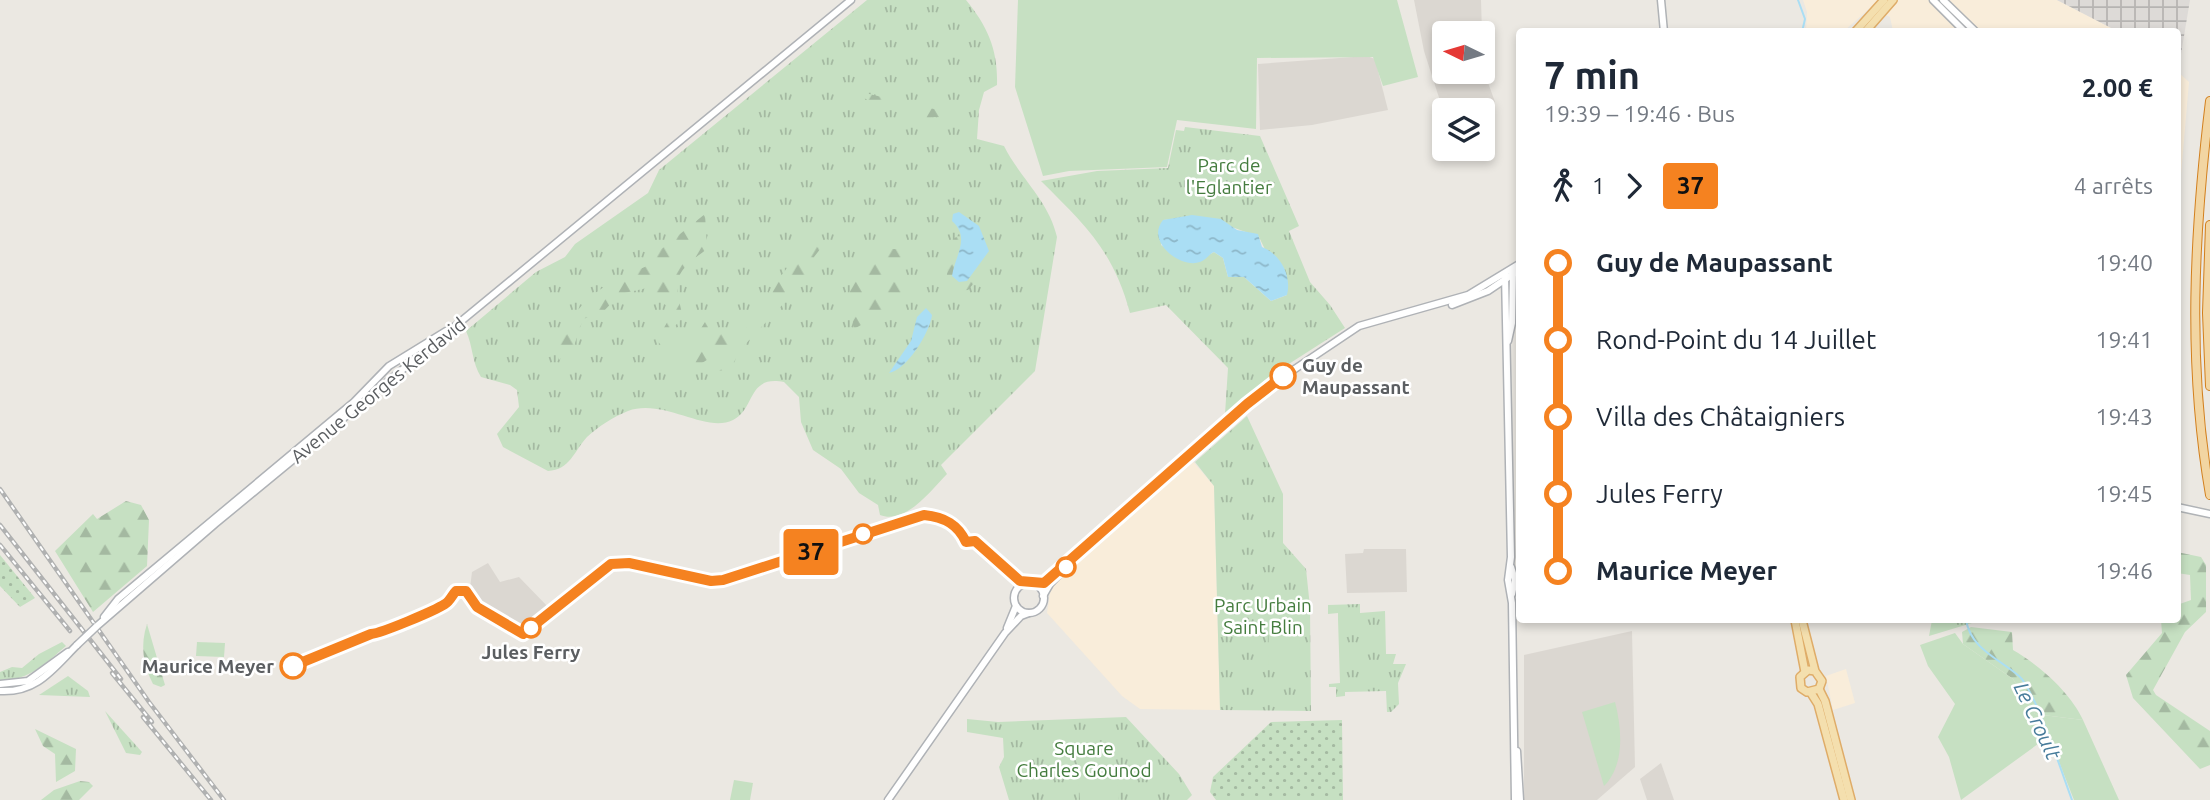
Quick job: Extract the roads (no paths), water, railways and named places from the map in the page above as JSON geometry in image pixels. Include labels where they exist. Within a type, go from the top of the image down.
[{"type":"highway","points":[[2210,101],[2197,222],[2194,303],[2199,415],[2210,495]]},
{"type":"highway","points":[[2210,225],[2207,313],[2210,386]]},
{"type":"main road","points":[[471,314],[851,0]]},
{"type":"main road","points":[[1661,0],[1664,28]]},
{"type":"main road","points":[[1859,28],[1884,0]]},
{"type":"main road","points":[[1868,28],[1893,0]]},
{"type":"main road","points":[[1933,0],[1961,28]]},
{"type":"main road","points":[[1943,0],[1972,28]]},
{"type":"main road","points":[[1394,314],[1450,305],[1488,291],[1516,269]]},
{"type":"main road","points":[[1506,346],[1512,323],[1516,269]]},
{"type":"main road","points":[[1505,277],[1511,561],[1515,580],[1511,596],[1517,800]]},
{"type":"main road","points":[[1005,633],[1016,604],[1014,595],[1018,587],[1044,583],[1062,570],[1262,391],[1359,326],[1455,299],[1505,277]]},
{"type":"main road","points":[[1488,291],[1505,299]]},
{"type":"main road","name":"Avenue Georges Kerdavid","points":[[98,625],[118,598],[354,402],[389,366],[471,314]]},
{"type":"main road","name":"Avenue Georges Kerdavid","points":[[98,625],[225,515],[471,314]]},
{"type":"main road","points":[[2181,509],[2210,514]]},
{"type":"main road","points":[[888,800],[1005,633],[1021,616],[1041,607],[1044,596],[1062,570]]},
{"type":"main road","points":[[1034,584],[1044,596]]},
{"type":"main road","points":[[1016,604],[1029,613]]},
{"type":"main road","points":[[1796,623],[1805,672],[1800,685],[1815,691],[1825,701],[1851,800]]},
{"type":"main road","points":[[1803,623],[1815,671],[1822,681],[1815,691],[1844,800]]},
{"type":"main road","points":[[0,691],[31,688],[52,672],[98,625]]},
{"type":"main road","points":[[0,684],[28,681],[75,647]]},
{"type":"main road","points":[[1805,672],[1815,671]]},
{"type":"water","points":[[959,212],[979,226],[989,251],[967,281],[959,282],[952,276],[961,240],[958,227],[952,221],[953,214]]},
{"type":"water","points":[[1192,215],[1221,219],[1237,230],[1258,234],[1262,247],[1274,255],[1283,266],[1288,280],[1287,295],[1271,301],[1244,277],[1228,277],[1223,258],[1214,252],[1202,261],[1192,263],[1175,258],[1162,245],[1159,228],[1163,220]]},
{"type":"water","points":[[926,308],[932,315],[922,340],[903,365],[889,373],[911,341],[917,317]]},
{"type":"waterway","name":"Le Croult","points":[[1798,0],[1805,19],[1803,28]]},
{"type":"waterway","name":"Le Croult","points":[[1967,623],[1979,646],[2026,684],[2072,800]]},
{"type":"railway","points":[[0,489],[149,702],[224,800]]},
{"type":"railway","points":[[0,525],[121,679]]},
{"type":"railway","points":[[0,545],[70,631]]},
{"type":"railway","points":[[112,673],[152,722]]},
{"type":"railway","points":[[143,717],[211,800]]},
{"type":"place","name":"Guy de Maupassant","points":[[1283,376]]},
{"type":"place","name":"Jules Ferry","points":[[531,628]]},
{"type":"place","name":"Maurice Meyer","points":[[293,666]]},
{"type":"park label","name":"Parc de l'Eglantier","points":[[1229,176]]},
{"type":"park label","name":"Parc Urbain Saint Blin","points":[[1263,616]]},
{"type":"park label","name":"Square Charles Gounod","points":[[1084,759]]}]
